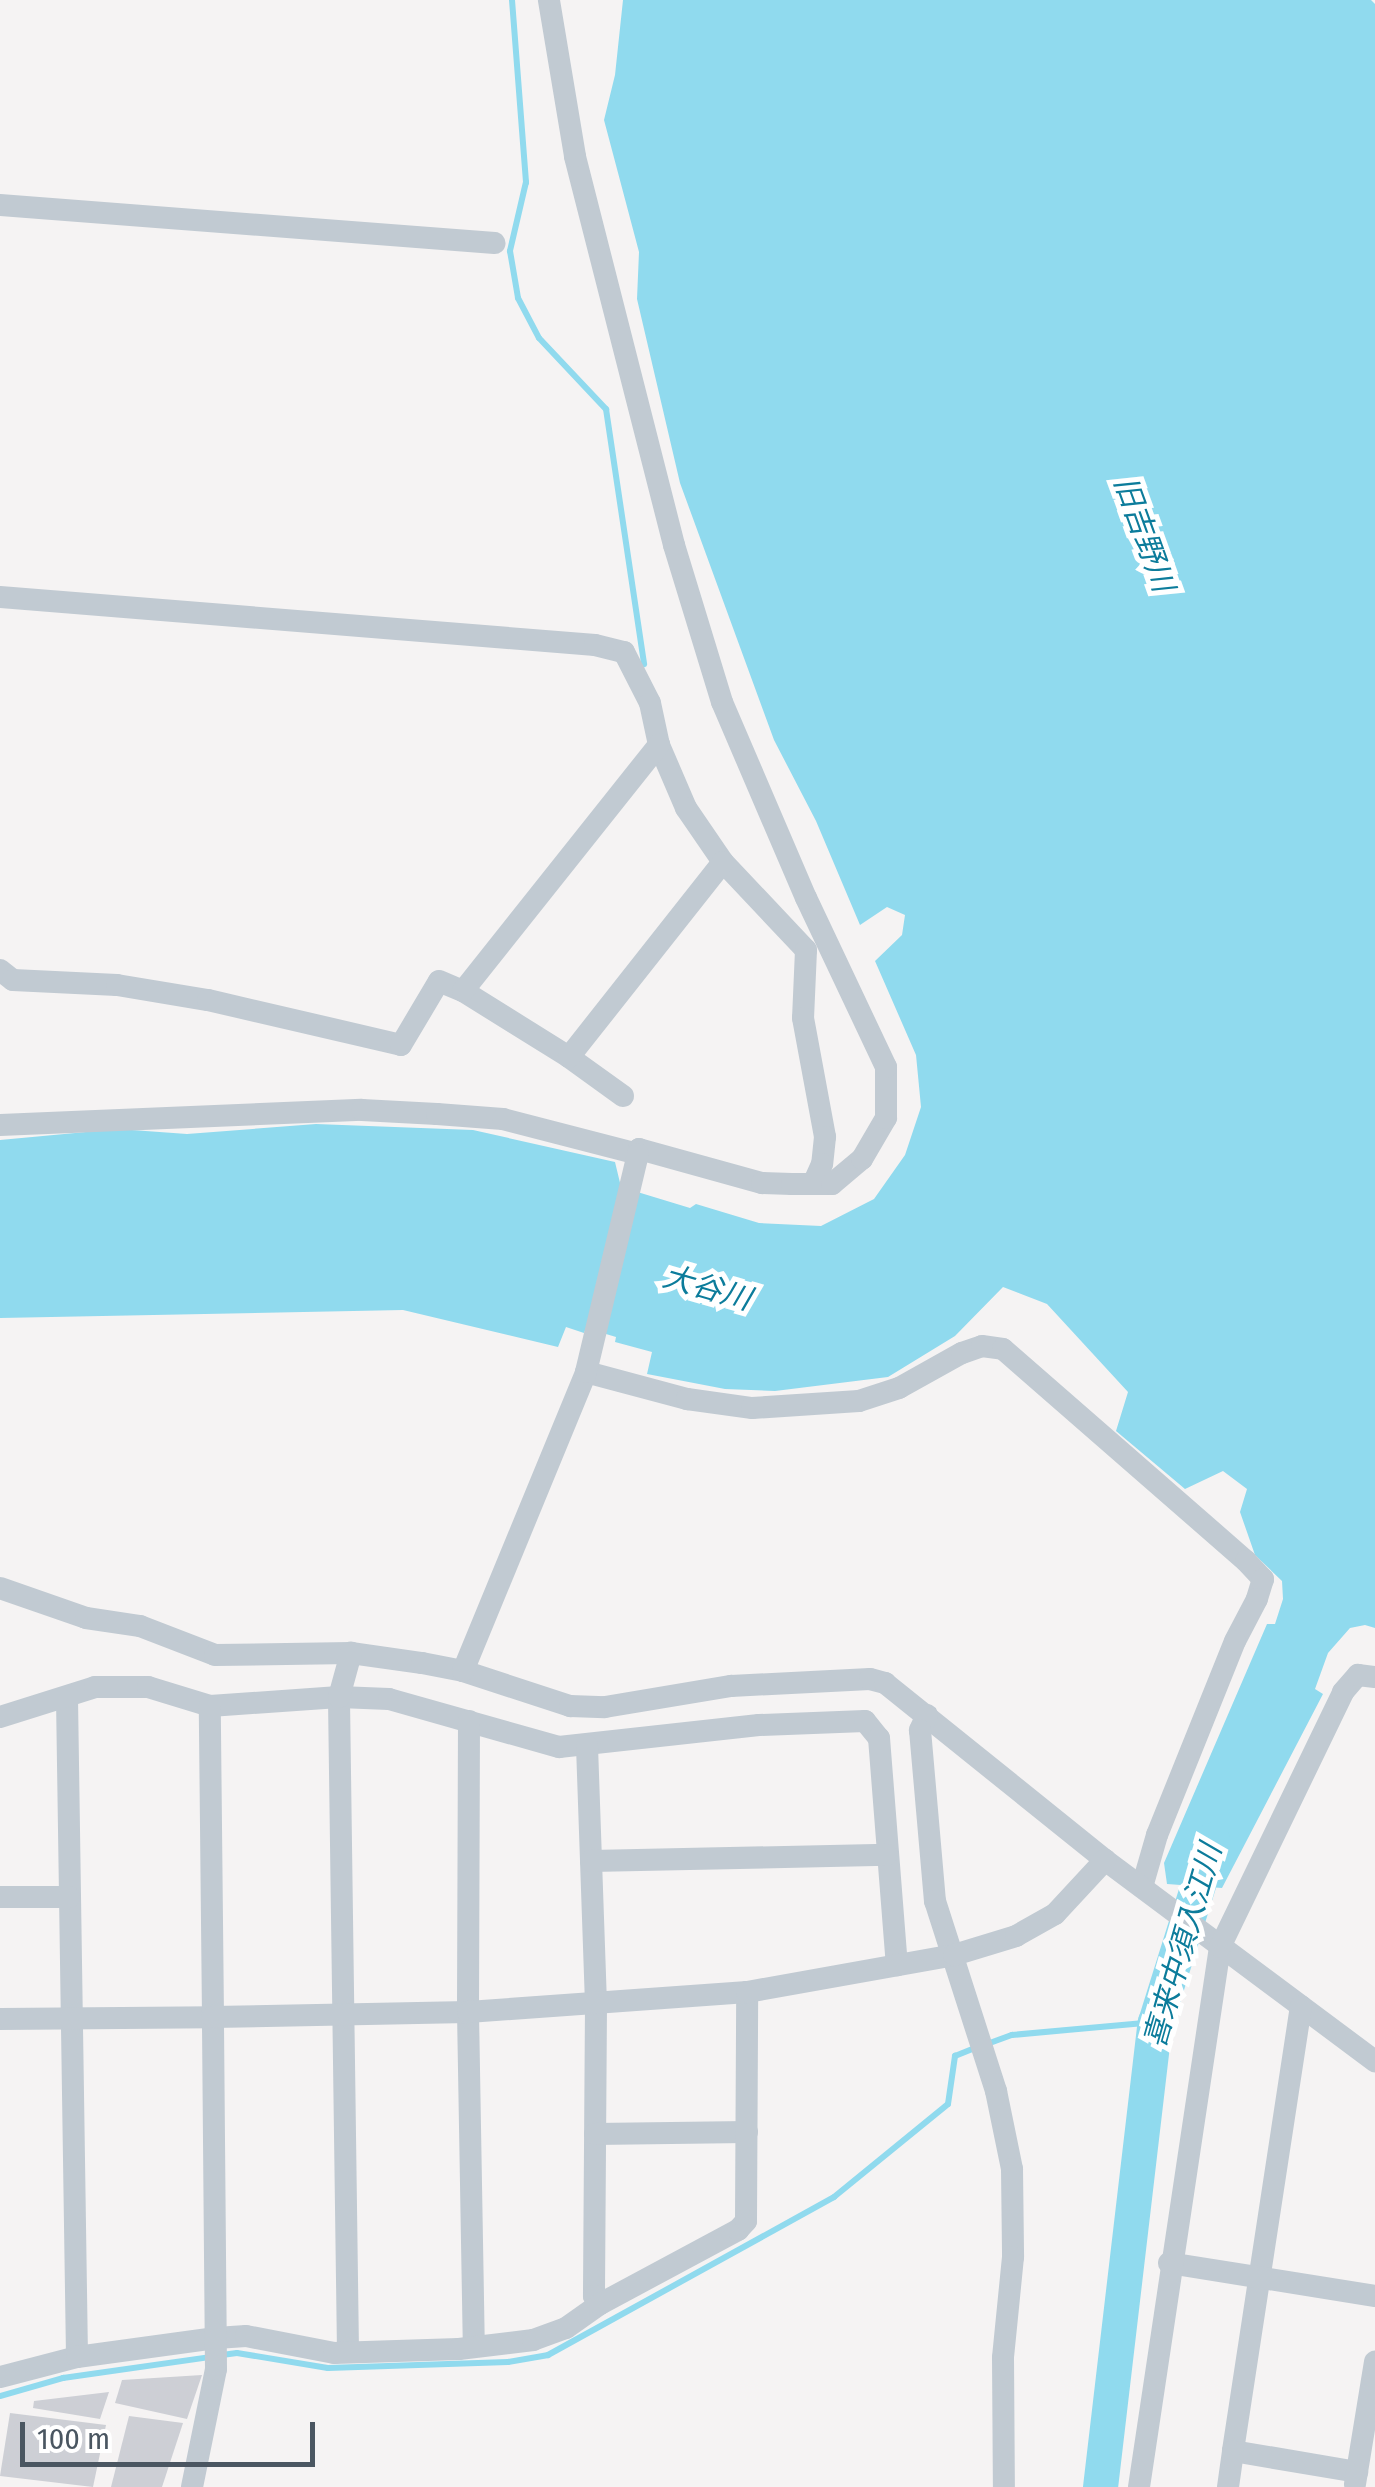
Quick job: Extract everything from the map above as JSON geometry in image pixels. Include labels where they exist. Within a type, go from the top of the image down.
[{"type":"street","points":[[462,1671],[586,1372],[590,1340],[639,1149],[762,1183],[832,1184],[862,1159],[886,1118],[886,1067],[806,898],[722,702],[674,545],[579,174],[549,0]]},
{"type":"street","points":[[0,204],[495,243]]},
{"type":"street","points":[[0,597],[595,645],[624,652],[650,703],[659,745],[686,808],[723,862],[806,950],[804,1018],[825,1137],[822,1164],[814,1182]]},
{"type":"street","points":[[463,991],[659,745]]},
{"type":"street","points":[[569,1057],[723,862]]},
{"type":"street","points":[[0,970],[12,980],[117,985],[208,1000],[401,1046],[439,981],[463,991],[569,1057],[623,1096]]},
{"type":"street","points":[[0,1125],[362,1110],[504,1120],[636,1161]]},
{"type":"street","points":[[586,1372],[687,1399],[752,1408],[859,1401],[899,1388],[962,1352],[982,1346],[1003,1349],[1246,1561],[1263,1578],[1257,1599],[1235,1641],[1157,1834],[1146,1891]]},
{"type":"street","points":[[0,1588],[86,1618],[140,1626],[215,1655],[352,1654],[462,1671],[570,1706],[587,1707],[694,1690],[870,1678],[885,1683],[1105,1860],[1375,2061]]},
{"type":"street","points":[[348,2352],[339,1697],[352,1654]]},
{"type":"street","points":[[1139,2487],[1214,1943],[1344,1692],[1358,1675],[1375,1677]]},
{"type":"street","points":[[0,1717],[95,1687],[148,1687],[210,1706],[339,1697],[389,1699],[559,1747],[759,1725],[865,1721],[879,1738],[897,1965]]},
{"type":"street","points":[[67,1698],[77,2357]]},
{"type":"street","points":[[192,2487],[216,2352],[210,1706]]},
{"type":"street","points":[[927,1715],[920,1730],[935,1901],[954,1955],[969,2019],[988,2067],[1012,2169],[1013,2257],[1003,2358],[1004,2487]]},
{"type":"street","points":[[469,1721],[468,2012],[474,2346]]},
{"type":"street","points":[[588,1746],[596,2005],[594,2296],[600,2304]]},
{"type":"street","points":[[591,1861],[887,1855]]},
{"type":"street","points":[[0,2019],[344,2017],[596,2005],[747,1992],[954,1955],[1016,1936],[1055,1914],[1105,1860]]},
{"type":"street","points":[[0,1897],[69,1897]]},
{"type":"street","points":[[0,2377],[77,2357],[216,2352],[246,2336],[348,2352],[533,2340],[566,2328],[600,2304],[738,2230],[746,2221],[747,1992]]},
{"type":"street","points":[[1228,2487],[1302,2006]]},
{"type":"street","points":[[595,2134],[746,2132]]},
{"type":"street","points":[[1170,2263],[1375,2296]]},
{"type":"street","points":[[1233,2451],[1356,2480],[1375,2362]]},
{"type":"water","points":[[623,0],[1371,0],[1375,4],[1375,1628],[1350,1628],[1328,1653],[1315,1689],[1323,1694],[1222,1888],[1167,1884],[1164,1863],[1267,1624],[1275,1624],[1283,1599],[1282,1581],[1255,1555],[1240,1512],[1247,1489],[1223,1471],[1185,1489],[1116,1431],[1128,1392],[1047,1304],[1003,1287],[955,1336],[888,1377],[775,1391],[725,1389],[647,1374],[652,1352],[615,1342],[616,1337],[586,1328],[584,1333],[566,1327],[558,1347],[403,1310],[0,1318],[0,1140],[118,1129],[187,1134],[316,1124],[473,1130],[615,1162],[621,1187],[690,1208],[696,1204],[759,1223],[821,1226],[874,1199],[905,1155],[921,1107],[916,1055],[875,961],[902,935],[905,915],[887,907],[860,925],[816,821],[774,740],[680,483],[637,299],[639,252],[604,120],[615,75]]},
{"type":"building","points":[[202,2375],[187,2419],[115,2403],[122,2380]]},
{"type":"building","points":[[109,2392],[100,2419],[33,2408],[34,2401]]},
{"type":"building","points":[[10,2413],[106,2425],[93,2487],[0,2476]]},
{"type":"building","points":[[129,2416],[183,2423],[162,2487],[111,2487]]},
{"type":"waterway","points":[[512,0],[526,182],[510,251],[518,298],[539,338],[606,409],[644,664]]},
{"type":"waterway","name":"喜来中須入江川","points":[[1100,2487],[1155,2022],[1212,1840]]},
{"type":"waterway","points":[[987,2044],[1012,2035],[1155,2022]]},
{"type":"waterway","points":[[222,2355],[237,2353],[328,2368],[508,2362],[548,2355],[834,2197],[948,2104],[955,2056],[975,2048]]},
{"type":"waterway","points":[[0,2396],[63,2378],[210,2357]]},
{"type":"water label","name":"旧吉野川","points":[[1144,534]]},
{"type":"water label","name":"大谷川","points":[[707,1288]]}]
